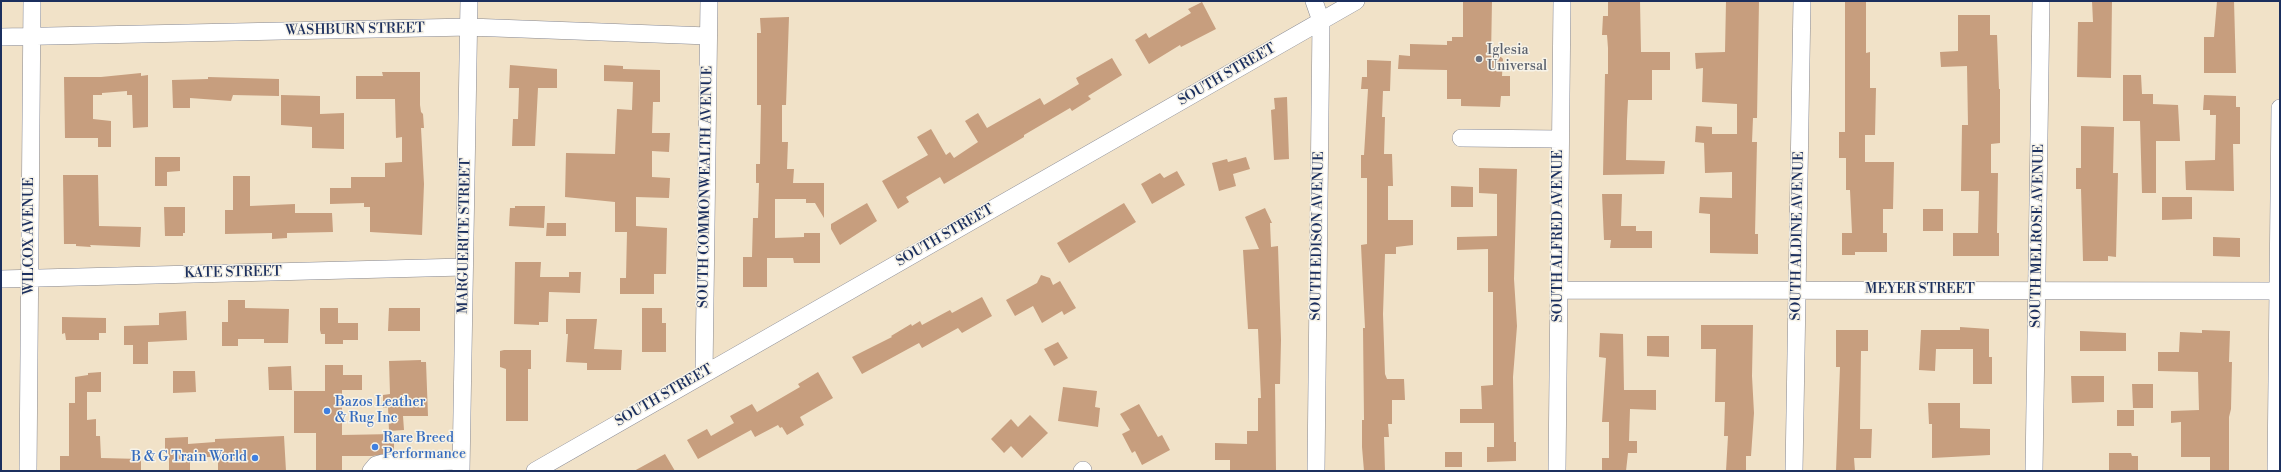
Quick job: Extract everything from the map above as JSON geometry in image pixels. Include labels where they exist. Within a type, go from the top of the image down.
[{"type":"street","name":"WILCOX AVENUE","points":[[28,471],[32,1]]},
{"type":"street","name":"MARGUERITE STREET","points":[[461,466],[469,1]]},
{"type":"street","name":"SOUTH COMMONWEALTH AVENUE","points":[[704,374],[709,1]]},
{"type":"street","name":"SOUTH EDISON AVENUE","points":[[1314,1],[1321,22],[1316,471]]},
{"type":"street","name":"SOUTH ALFRED AVENUE","points":[[1557,471],[1562,1]]},
{"type":"street","name":"SOUTH ALDINE AVENUE","points":[[1794,471],[1802,1]]},
{"type":"street","name":"SOUTH MELROSE AVENUE","points":[[2034,471],[2038,291],[2041,1]]},
{"type":"street","name":"SOUTH STREET","points":[[535,471],[1321,22],[1350,3]]},
{"type":"street","name":"WASHBURN STREET","points":[[1,37],[469,28],[708,36]]},
{"type":"street","points":[[2276,471],[2280,108]]},
{"type":"street","points":[[1460,138],[1560,139]]},
{"type":"street","name":"KATE STREET","points":[[1,279],[464,267]]},
{"type":"street","name":"MEYER STREET","points":[[1560,290],[2279,291]]},
{"type":"street","points":[[371,471],[376,465],[383,463],[461,466]]},
{"type":"building","points":[[1463,1],[1492,1],[1491,56],[1501,57],[1503,59],[1502,76],[1510,76],[1510,96],[1501,96],[1500,107],[1461,106],[1461,99],[1447,99],[1447,70],[1398,69],[1399,55],[1410,56],[1410,44],[1447,45],[1447,41],[1452,41],[1452,37],[1463,37]]},
{"type":"building","points":[[1608,1],[1640,1],[1641,52],[1670,52],[1670,70],[1652,70],[1652,100],[1628,100],[1627,120],[1626,160],[1665,161],[1664,174],[1603,175],[1605,74],[1608,74],[1608,48],[1607,35],[1602,35],[1603,16],[1608,16]]},
{"type":"building","points":[[1726,1],[1759,1],[1757,118],[1753,118],[1752,142],[1757,142],[1755,234],[1758,234],[1758,254],[1710,253],[1710,214],[1699,213],[1700,197],[1732,198],[1732,172],[1705,173],[1704,143],[1695,142],[1696,126],[1712,127],[1712,134],[1737,134],[1737,104],[1702,102],[1703,68],[1696,69],[1695,53],[1725,52]]},
{"type":"building","points":[[1845,1],[1866,1],[1866,53],[1870,52],[1870,88],[1876,88],[1875,135],[1865,135],[1865,162],[1894,162],[1893,209],[1883,209],[1883,233],[1887,233],[1887,252],[1855,252],[1855,255],[1842,255],[1842,233],[1852,233],[1850,190],[1846,190],[1846,158],[1839,158],[1839,132],[1845,132]]},
{"type":"building","points":[[2092,1],[2112,1],[2111,78],[2077,77],[2078,22],[2093,22]]},
{"type":"building","points":[[2217,1],[2234,1],[2236,73],[2204,73],[2204,37],[2214,37]]},
{"type":"building","points":[[1202,2],[1216,29],[1181,47],[1180,45],[1149,64],[1135,40],[1146,33],[1149,38],[1191,13],[1188,9]]},
{"type":"building","points":[[1958,15],[1990,15],[1990,35],[1997,35],[2000,89],[2000,143],[1991,144],[1991,173],[1998,173],[1997,233],[1999,233],[1999,256],[1953,256],[1953,233],[1978,233],[1979,191],[1961,191],[1962,125],[1968,125],[1967,66],[1941,67],[1940,52],[1958,51]]},
{"type":"building","points":[[789,17],[786,105],[782,105],[782,142],[788,142],[787,169],[794,169],[793,183],[824,183],[824,218],[815,203],[806,203],[806,199],[775,199],[775,238],[804,237],[804,233],[820,233],[820,263],[794,263],[793,258],[767,258],[767,287],[743,287],[743,257],[752,257],[753,218],[758,218],[759,183],[756,183],[756,164],[760,164],[761,105],[757,105],[757,33],[761,33],[760,18]]},
{"type":"building","points":[[1112,58],[1122,75],[1088,96],[1091,99],[1072,111],[1070,108],[944,184],[940,177],[906,197],[909,202],[898,209],[882,181],[928,155],[917,137],[931,129],[946,155],[950,152],[954,158],[978,142],[965,121],[978,113],[987,128],[1040,98],[1044,105],[1079,84],[1076,78]]},
{"type":"building","points":[[1367,60],[1391,61],[1390,91],[1383,91],[1382,117],[1385,117],[1384,154],[1392,154],[1393,186],[1388,186],[1388,220],[1413,220],[1413,245],[1396,247],[1396,254],[1385,254],[1383,314],[1385,374],[1387,379],[1404,379],[1405,400],[1392,400],[1392,424],[1388,424],[1389,437],[1384,437],[1385,471],[1364,471],[1362,447],[1362,420],[1364,420],[1363,328],[1365,328],[1361,245],[1367,244],[1367,178],[1361,178],[1361,155],[1364,155],[1368,89],[1361,89],[1362,77],[1367,77]]},
{"type":"building","points":[[510,65],[557,69],[557,88],[538,88],[535,146],[512,146],[513,119],[518,119],[519,88],[509,88]]},
{"type":"building","points":[[604,65],[623,66],[623,69],[660,70],[660,102],[653,102],[652,133],[670,133],[669,152],[652,151],[652,177],[670,178],[669,198],[636,197],[636,226],[667,228],[666,274],[654,274],[654,294],[620,294],[620,278],[626,278],[627,232],[615,232],[615,202],[565,197],[566,153],[615,154],[617,109],[632,110],[633,82],[604,81]]},
{"type":"building","points":[[382,72],[420,72],[420,105],[421,112],[423,114],[424,128],[421,128],[424,184],[422,235],[370,232],[370,207],[364,207],[364,203],[330,204],[330,188],[351,188],[351,177],[385,177],[385,163],[402,162],[402,137],[396,138],[395,99],[356,99],[356,76],[383,76]]},
{"type":"building","points":[[141,73],[141,76],[148,75],[148,127],[133,128],[132,95],[127,95],[127,91],[102,93],[102,95],[93,95],[93,119],[111,121],[111,147],[98,147],[98,138],[65,138],[64,77],[101,77]]},
{"type":"building","points":[[2123,75],[2141,75],[2142,94],[2153,94],[2153,104],[2178,105],[2180,141],[2156,141],[2156,193],[2142,193],[2140,121],[2123,121]]},
{"type":"building","points":[[208,77],[279,79],[279,96],[233,95],[231,101],[190,98],[190,108],[173,108],[172,80],[208,79]]},
{"type":"building","points":[[281,95],[320,96],[320,114],[344,113],[344,149],[312,148],[312,127],[281,125]]},
{"type":"building","points":[[2204,95],[2236,96],[2236,107],[2240,107],[2240,144],[2233,144],[2234,191],[2186,190],[2185,161],[2215,160],[2216,115],[2210,115],[2210,110],[2203,110]]},
{"type":"building","points":[[1287,97],[1289,159],[1274,160],[1271,110],[1275,109],[1274,98]]},
{"type":"building","points":[[2081,126],[2114,127],[2113,173],[2118,173],[2116,257],[2108,256],[2108,261],[2083,261],[2081,189],[2076,189],[2076,168],[2081,168]]},
{"type":"building","points":[[155,157],[180,157],[180,171],[167,172],[167,186],[155,186]]},
{"type":"building","points":[[1246,157],[1250,169],[1233,174],[1236,186],[1219,191],[1212,163],[1227,159],[1228,162]]},
{"type":"building","points":[[1479,168],[1517,169],[1514,279],[1517,326],[1513,377],[1514,442],[1516,442],[1516,461],[1487,462],[1487,447],[1494,447],[1494,423],[1460,423],[1460,409],[1482,409],[1481,386],[1493,385],[1493,292],[1488,292],[1488,249],[1457,250],[1457,237],[1497,236],[1497,194],[1479,193]]},
{"type":"building","points":[[1177,171],[1185,185],[1152,204],[1141,184],[1160,173],[1164,178]]},
{"type":"building","points":[[63,175],[98,175],[99,226],[141,227],[140,247],[90,245],[91,247],[76,246],[76,244],[64,244]]},
{"type":"building","points":[[233,176],[250,176],[250,206],[295,204],[295,213],[332,213],[333,232],[287,233],[287,238],[272,239],[272,233],[225,234],[225,210],[233,210]]},
{"type":"building","points":[[1451,186],[1473,187],[1473,207],[1451,207]]},
{"type":"building","points":[[1602,194],[1622,194],[1621,226],[1636,226],[1636,231],[1652,231],[1652,248],[1610,248],[1611,240],[1604,240]]},
{"type":"building","points":[[2162,197],[2192,197],[2192,219],[2162,220]]},
{"type":"building","points":[[867,203],[877,221],[840,245],[831,229],[831,224]]},
{"type":"building","points":[[1124,203],[1136,222],[1069,263],[1057,243]]},
{"type":"building","points":[[515,206],[545,206],[544,228],[509,226],[510,208],[515,208]]},
{"type":"building","points":[[164,207],[185,207],[185,233],[183,233],[183,236],[165,236]]},
{"type":"building","points":[[1265,208],[1272,223],[1270,223],[1271,247],[1278,246],[1281,340],[1280,384],[1275,384],[1276,471],[1230,471],[1230,460],[1215,460],[1215,443],[1247,444],[1247,431],[1258,431],[1258,398],[1261,398],[1258,329],[1248,329],[1243,250],[1259,249],[1245,217]]},
{"type":"building","points":[[1923,209],[1943,209],[1943,231],[1923,231]]},
{"type":"building","points":[[547,223],[566,223],[566,236],[546,236]]},
{"type":"building","points":[[2213,237],[2240,238],[2240,257],[2213,256]]},
{"type":"building","points":[[515,262],[541,262],[540,277],[569,277],[569,272],[581,272],[580,293],[549,292],[548,322],[539,322],[539,325],[514,324]]},
{"type":"building","points":[[1041,275],[1050,278],[1053,285],[1060,281],[1076,308],[1064,315],[1062,311],[1042,323],[1033,306],[1015,316],[1006,300],[1037,283]]},
{"type":"building","points":[[982,297],[992,316],[962,333],[958,328],[922,348],[919,343],[862,374],[852,357],[892,337],[891,336],[911,324],[912,326],[920,321],[922,325],[950,310],[952,313]]},
{"type":"building","points":[[228,300],[245,300],[245,308],[289,309],[288,343],[264,343],[264,339],[238,339],[238,346],[222,346],[222,322],[228,322]]},
{"type":"building","points":[[320,308],[338,308],[338,323],[358,323],[358,340],[343,340],[343,344],[325,344],[325,334],[321,334],[320,330]]},
{"type":"building","points":[[389,308],[420,308],[420,331],[388,331]]},
{"type":"building","points":[[642,308],[662,308],[662,323],[666,323],[666,352],[642,352]]},
{"type":"building","points":[[186,311],[187,340],[148,342],[148,364],[133,364],[133,345],[124,345],[124,326],[159,325],[159,313]]},
{"type":"building","points":[[62,317],[106,318],[106,333],[99,333],[99,340],[66,340],[65,333],[62,334]]},
{"type":"building","points":[[566,319],[597,319],[594,349],[622,350],[621,370],[587,370],[587,363],[566,362],[568,334],[566,334]]},
{"type":"building","points":[[1701,325],[1753,325],[1752,376],[1754,413],[1751,456],[1746,456],[1746,471],[1726,471],[1728,436],[1724,436],[1725,402],[1715,402],[1716,349],[1701,349]]},
{"type":"building","points":[[1960,327],[1989,329],[1989,357],[1992,357],[1992,384],[1973,384],[1973,349],[1936,349],[1935,371],[1919,370],[1921,330],[1960,330]]},
{"type":"building","points":[[1836,330],[1868,330],[1868,351],[1861,351],[1860,429],[1872,429],[1871,458],[1854,458],[1855,471],[1836,471],[1840,367],[1836,367]]},
{"type":"building","points":[[2202,330],[2230,331],[2229,362],[2232,362],[2231,409],[2229,417],[2229,471],[2210,471],[2210,457],[2181,457],[2181,422],[2171,423],[2171,411],[2199,410],[2198,372],[2158,371],[2158,352],[2179,352],[2180,332],[2202,333]]},
{"type":"building","points":[[2080,331],[2126,333],[2126,351],[2080,351]]},
{"type":"building","points":[[1600,333],[1623,334],[1624,390],[1656,390],[1656,410],[1630,409],[1629,441],[1637,441],[1637,453],[1628,453],[1626,471],[1602,471],[1602,458],[1609,458],[1609,422],[1602,422],[1606,358],[1599,357]]},
{"type":"building","points":[[1647,336],[1669,336],[1669,357],[1647,356]]},
{"type":"building","points":[[1058,342],[1068,358],[1054,366],[1044,349]]},
{"type":"building","points":[[531,350],[531,369],[528,369],[528,421],[506,421],[506,369],[500,367],[500,351]]},
{"type":"building","points":[[421,360],[421,362],[426,362],[428,416],[403,416],[404,430],[389,431],[388,407],[383,408],[383,395],[390,394],[389,361]]},
{"type":"building","points":[[325,365],[343,365],[343,375],[362,375],[362,390],[342,390],[342,435],[394,434],[394,453],[372,456],[342,456],[342,471],[316,471],[316,433],[294,433],[294,391],[325,391]]},
{"type":"building","points":[[291,366],[292,390],[269,390],[268,367]]},
{"type":"building","points":[[173,371],[195,371],[196,392],[173,393]]},
{"type":"building","points":[[101,372],[101,392],[87,392],[87,420],[96,419],[96,436],[100,436],[101,458],[141,459],[141,471],[60,471],[60,456],[69,456],[69,403],[75,403],[75,377],[88,375],[88,373]]},
{"type":"building","points":[[818,372],[833,398],[800,417],[804,425],[787,435],[782,427],[780,428],[778,425],[755,437],[751,430],[698,459],[687,440],[707,429],[711,436],[734,423],[730,416],[752,404],[757,412],[800,387],[798,384]]},
{"type":"building","points":[[2071,376],[2104,376],[2104,402],[2072,403]]},
{"type":"building","points":[[2132,384],[2153,384],[2153,408],[2133,408]]},
{"type":"building","points":[[1063,387],[1097,391],[1095,407],[1100,408],[1098,427],[1058,421]]},
{"type":"building","points":[[1928,403],[1960,403],[1960,428],[1990,429],[1990,455],[1932,458],[1932,424],[1929,424]]},
{"type":"building","points":[[1139,404],[1158,437],[1162,435],[1170,450],[1142,465],[1135,451],[1132,453],[1122,434],[1130,430],[1120,414]]},
{"type":"building","points":[[2117,410],[2134,410],[2134,426],[2117,426]]},
{"type":"building","points":[[1030,415],[1048,433],[1022,458],[1011,446],[1004,453],[991,439],[1011,419],[1018,427]]},
{"type":"building","points":[[284,436],[286,471],[218,471],[218,457],[190,457],[190,471],[169,471],[169,454],[165,454],[165,438],[188,437],[188,444],[215,442],[215,439]]},
{"type":"building","points":[[1445,452],[1462,452],[1462,467],[1445,467]]},
{"type":"building","points":[[2109,453],[2131,453],[2132,456],[2138,456],[2138,471],[2109,471]]},
{"type":"building","points":[[665,454],[675,471],[634,471]]},
{"type":"place","name":"Iglesia Universal","points":[[1479,59]]},
{"type":"place","name":"Bazos Leather & Rug Inc","points":[[327,411]]},
{"type":"place","name":"Rare Breed Performance","points":[[375,447]]},
{"type":"place","name":"B & G Train World","points":[[255,458]]}]
